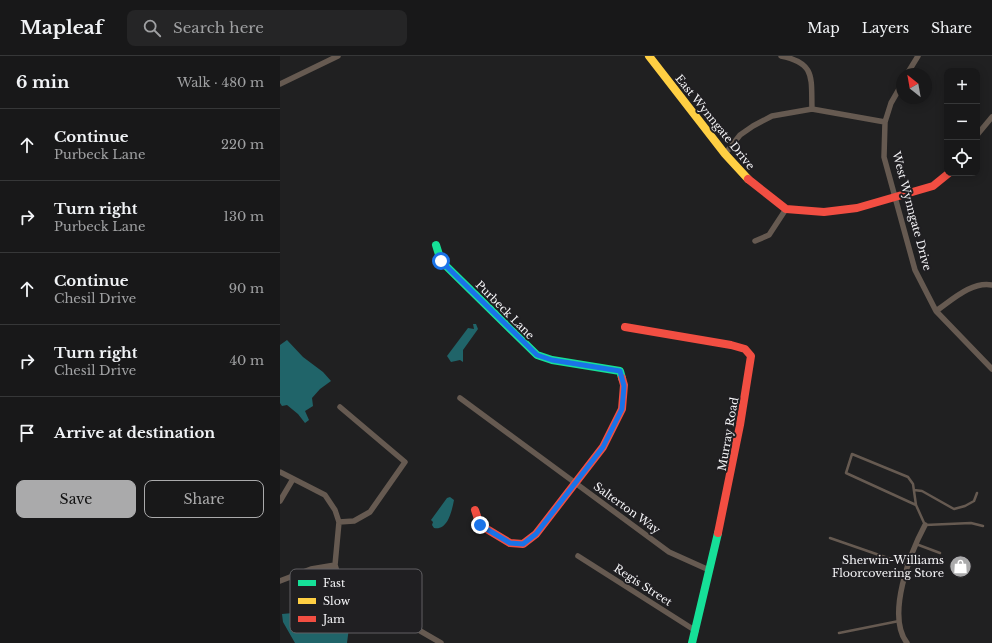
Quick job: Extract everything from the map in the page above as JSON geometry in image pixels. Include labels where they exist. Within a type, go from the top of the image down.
[{"type":"street","points":[[280,84],[338,56]]},
{"type":"street","name":"East Wynngate Drive","points":[[649,56],[725,154],[750,183],[786,209]]},
{"type":"street","points":[[781,56],[797,59],[805,65],[810,73],[812,109]]},
{"type":"street","points":[[911,68],[918,56]]},
{"type":"street","name":"West Wynngate Drive","points":[[896,94],[891,103],[885,122],[884,157],[915,270],[936,311],[992,370]]},
{"type":"street","points":[[725,154],[740,135],[772,116],[812,109],[885,122]]},
{"type":"street","points":[[980,131],[992,117]]},
{"type":"street","points":[[755,241],[769,235],[786,209],[824,212],[857,208],[934,186],[946,176]]},
{"type":"street","name":"Purbeck Lane","points":[[436,245],[441,261],[537,355],[552,360],[620,371],[624,386],[622,409],[603,447],[575,482]]},
{"type":"street","points":[[936,311],[967,290],[983,284],[992,285]]},
{"type":"street","name":"Murray Road","points":[[625,327],[731,345],[745,349],[751,356],[731,478],[692,643]]},
{"type":"street","name":"Salterton Way","points":[[460,398],[669,552],[709,570]]},
{"type":"street","points":[[339,522],[354,521],[370,512],[405,462],[340,408]]},
{"type":"street","points":[[280,472],[325,495],[335,510],[339,522],[335,565],[336,569]]},
{"type":"street","points":[[280,501],[293,479]]},
{"type":"street","points":[[475,510],[480,525],[510,543],[523,544],[536,534],[575,482]]},
{"type":"street","points":[[907,643],[903,637],[898,615],[902,590],[909,565],[916,544],[925,525]]},
{"type":"street","name":"Regis Street","points":[[578,556],[696,631]]},
{"type":"street","points":[[311,569],[335,565]]},
{"type":"street","points":[[280,581],[290,577]]},
{"type":"street","points":[[422,632],[441,643]]},
{"type":"lane","points":[[916,505],[846,473],[852,454],[908,477],[913,484],[916,505],[925,525],[971,523],[983,526]]},
{"type":"lane","points":[[914,490],[922,490],[954,509],[974,501],[977,493]]},
{"type":"lane","points":[[830,538],[909,565]]},
{"type":"lane","points":[[916,544],[940,553]]},
{"type":"lane","points":[[839,633],[899,621]]},
{"type":"water","points":[[473,324],[476,324],[478,329],[463,350],[463,362],[460,360],[451,362],[447,356],[468,328],[474,329]]},
{"type":"water","points":[[287,340],[303,357],[323,372],[331,381],[320,389],[312,398],[313,406],[305,411],[309,420],[305,423],[298,414],[287,405],[282,406],[280,403],[280,345]]},
{"type":"water","points":[[450,497],[454,500],[446,523],[439,528],[434,528],[431,520],[447,498]]},
{"type":"water","points":[[290,613],[290,633],[348,633],[347,643],[295,643],[283,622],[282,614]]},
{"type":"traffic: fast","points":[[436,245],[441,261],[537,355],[552,360],[620,371],[622,378]]},
{"type":"traffic: fast","points":[[692,643],[718,533]]},
{"type":"traffic: slow","points":[[649,56],[725,154],[748,179]]},
{"type":"traffic: jam","points":[[748,179],[786,209],[824,212],[857,208],[933,186],[945,176]]},
{"type":"traffic: jam","points":[[625,327],[731,345],[745,349],[751,356],[740,425],[718,533]]},
{"type":"traffic: jam","points":[[475,510],[480,525],[510,543],[523,544],[536,534],[603,447],[622,409],[624,385],[622,378]]},
{"type":"place","name":"Sherwin-Williams Floorcovering Store","points":[[960,566]]},
{"type":"route","points":[[441,261],[526,346],[537,355],[552,360],[620,371],[624,386],[622,409],[603,447],[536,534],[523,544],[510,543],[480,525]]}]
